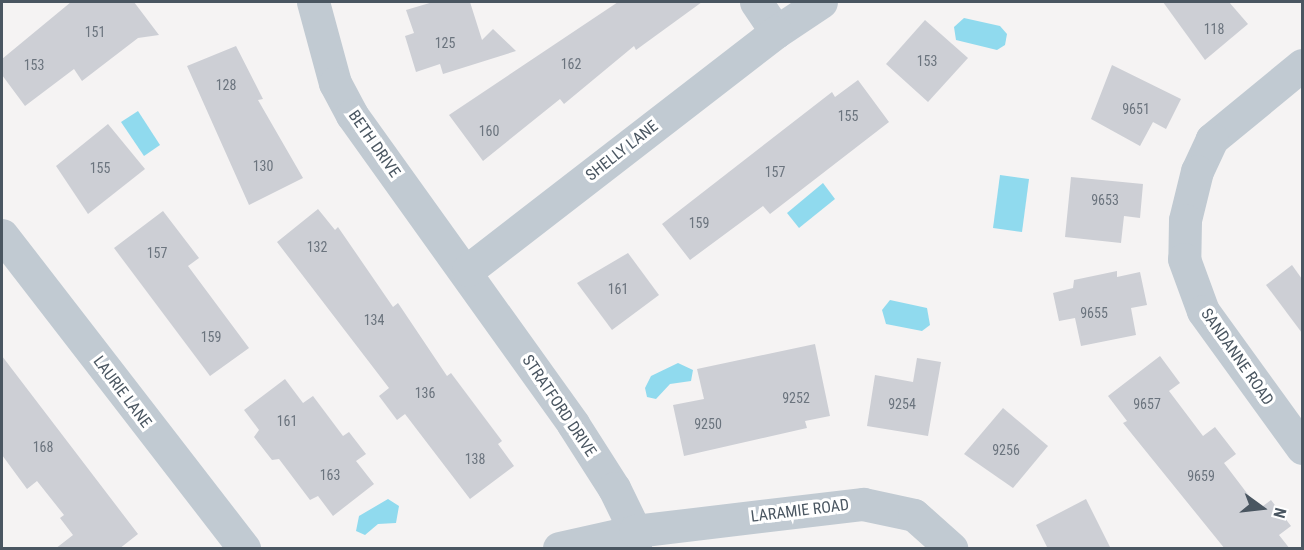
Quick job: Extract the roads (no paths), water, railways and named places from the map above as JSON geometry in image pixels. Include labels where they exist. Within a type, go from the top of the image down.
[{"type":"street","name":"BETH DRIVE","points":[[313,2],[335,83],[352,115],[468,270]]},
{"type":"street","points":[[756,2],[776,32]]},
{"type":"street","name":"SHELLY LANE","points":[[468,270],[776,32],[821,2]]},
{"type":"street","name":"SANDANNE ROAD","points":[[1302,65],[1212,139],[1197,171],[1185,224],[1184,259],[1203,311],[1302,448]]},
{"type":"street","name":"LAURIE LANE","points":[[2,235],[244,549]]},
{"type":"street","name":"STRATFORD DRIVE","points":[[468,270],[614,488],[635,540]]},
{"type":"street","name":"LARAMIE ROAD","points":[[635,540],[863,504],[914,515],[951,549]]},
{"type":"street","points":[[559,549],[635,540]]},
{"type":"water","points":[[964,18],[1000,26],[1007,34],[1005,45],[997,50],[956,40],[954,27]]},
{"type":"water","points":[[138,111],[160,145],[144,156],[121,122]]},
{"type":"water","points":[[1000,175],[1029,179],[1022,232],[993,228]]},
{"type":"water","points":[[823,183],[835,199],[799,228],[787,213]]},
{"type":"water","points":[[890,300],[927,308],[930,325],[922,331],[886,324],[882,310]]},
{"type":"water","points":[[678,363],[693,370],[691,381],[670,384],[656,399],[647,397],[645,388],[651,376]]},
{"type":"water","points":[[388,499],[399,506],[396,523],[378,524],[365,535],[356,531],[359,516]]}]
